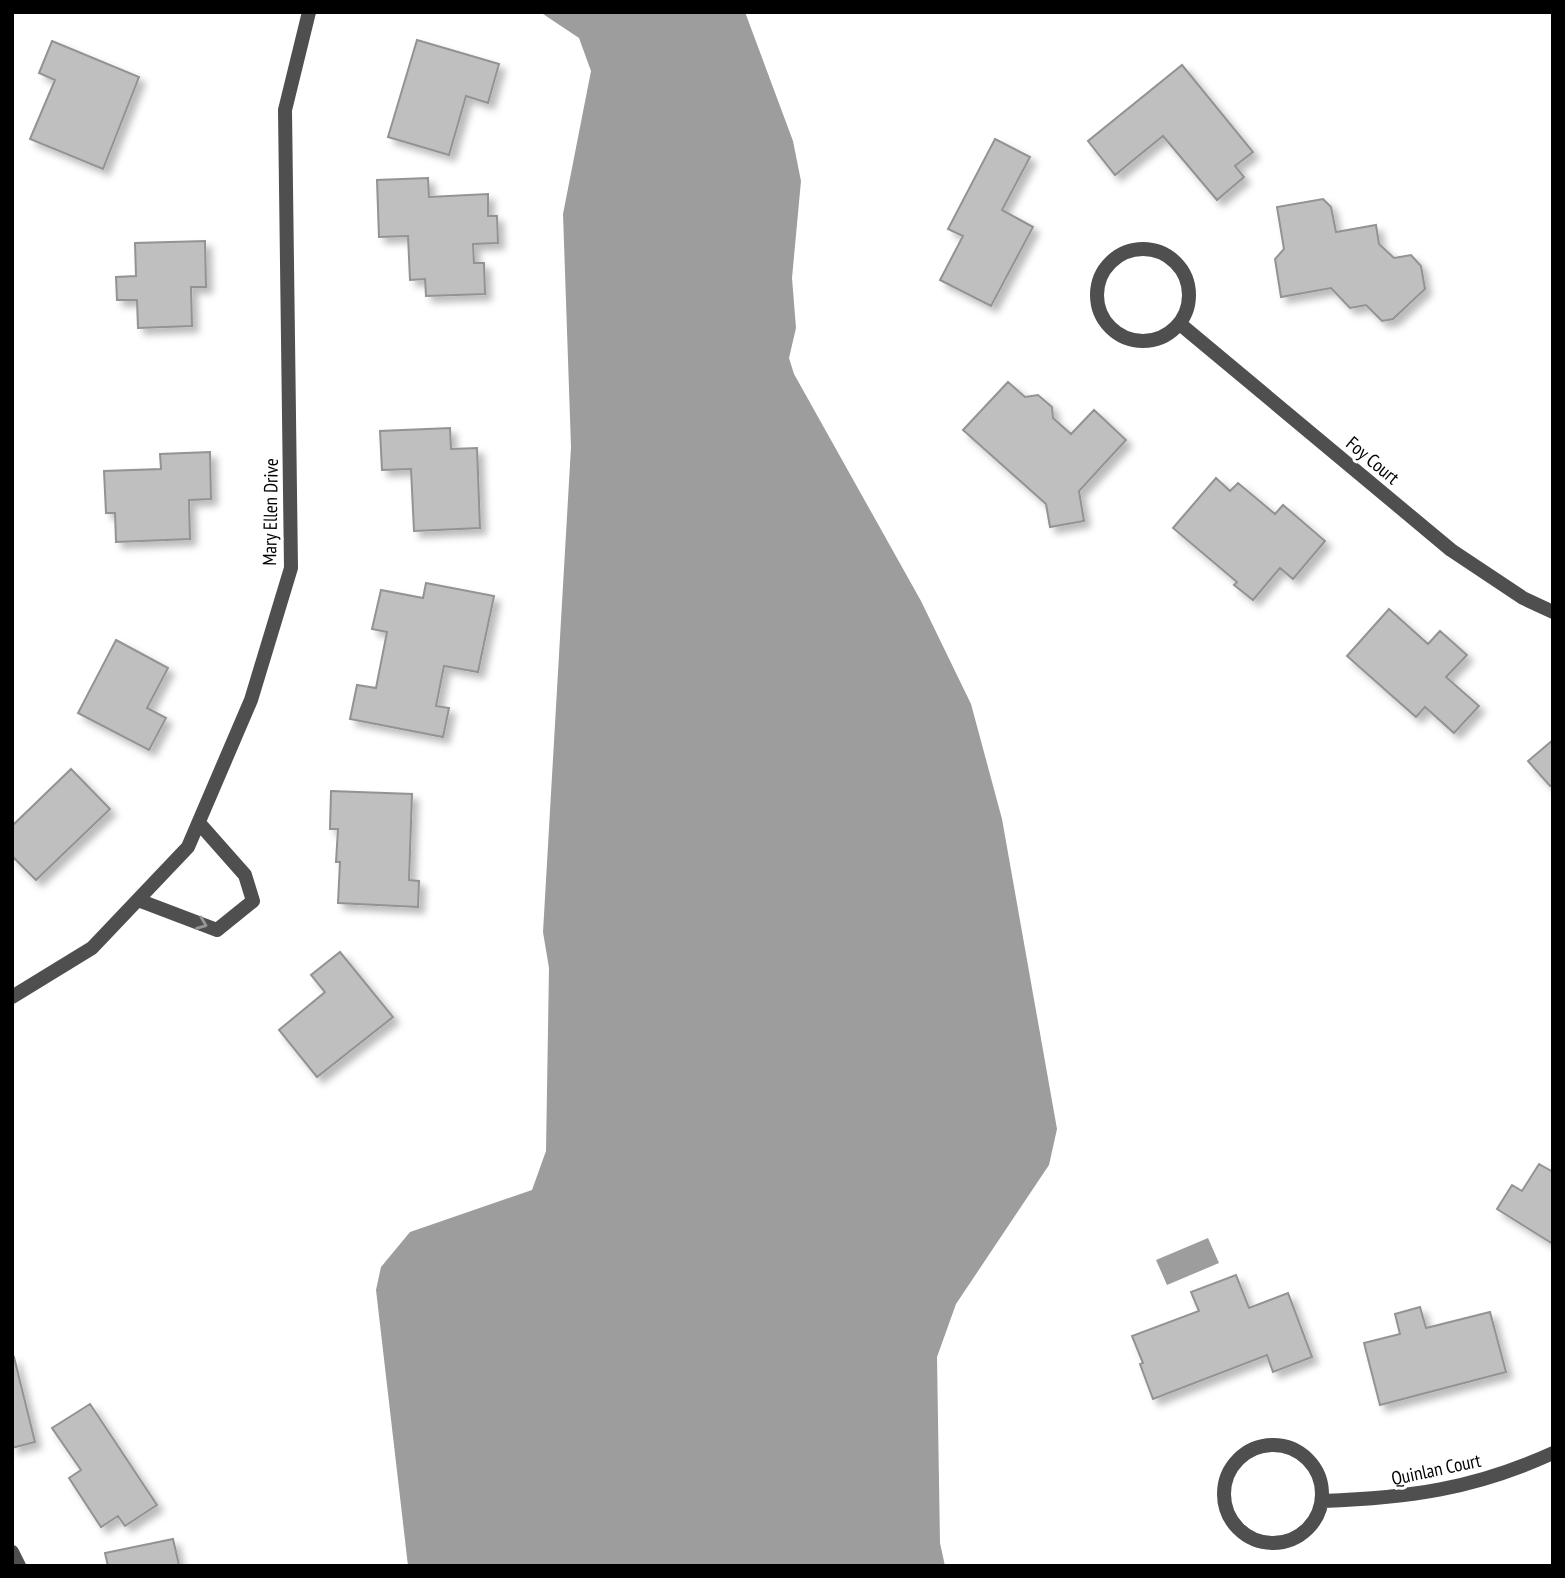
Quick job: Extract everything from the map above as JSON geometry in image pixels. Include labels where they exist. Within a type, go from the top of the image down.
[{"type":"street","name":"Mary Ellen Drive","points":[[12,997],[92,948],[188,847],[251,700],[291,568],[285,110],[309,12]]},
{"type":"street","points":[[1150,249],[1165,254],[1178,264],[1186,278],[1190,294],[1187,310],[1180,324],[1169,334],[1140,342],[1126,339],[1114,331],[1097,308],[1099,279],[1106,266],[1119,256],[1134,250],[1150,249]]},
{"type":"street","name":"Foy Court","points":[[1180,324],[1451,550],[1523,598],[1553,611]]},
{"type":"street","points":[[138,900],[217,930],[253,901],[245,875],[199,823]]},
{"type":"street","points":[[1273,1444],[1290,1446],[1305,1455],[1316,1468],[1322,1484],[1323,1501],[1318,1516],[1309,1529],[1280,1543],[1264,1543],[1249,1537],[1237,1527],[1228,1514],[1224,1498],[1225,1482],[1241,1455],[1256,1447],[1273,1444]]},
{"type":"street","name":"Quinlan Court","points":[[1323,1501],[1385,1499],[1451,1488],[1514,1471],[1553,1453]]},
{"type":"street","points":[[12,1552],[19,1566]]},
{"type":"shaded area","points":[[540,12],[745,12],[793,141],[801,181],[792,278],[796,328],[789,358],[794,374],[921,601],[971,704],[1002,819],[1057,1129],[1049,1165],[956,1304],[937,1357],[940,1543],[945,1566],[408,1566],[376,1290],[381,1267],[410,1232],[532,1190],[546,1151],[549,968],[543,932],[571,447],[563,214],[591,71],[579,38]]},
{"type":"shaded area","points":[[1208,1238],[1219,1263],[1167,1285],[1156,1260]]},
{"type":"building","points":[[417,40],[499,64],[488,103],[466,96],[449,155],[388,137]]},
{"type":"building","points":[[52,41],[139,77],[103,169],[30,139],[55,80],[39,73]]},
{"type":"building","points":[[1182,65],[1253,152],[1235,166],[1244,177],[1217,200],[1163,136],[1115,175],[1088,141]]},
{"type":"building","points":[[995,139],[1030,157],[1002,210],[1033,227],[991,306],[940,280],[963,236],[948,229]]},
{"type":"building","points":[[428,178],[429,197],[488,194],[488,216],[497,216],[498,243],[473,244],[474,263],[484,263],[485,294],[426,296],[425,279],[410,280],[408,236],[379,237],[377,180]]},
{"type":"building","points":[[1323,199],[1331,207],[1336,232],[1376,225],[1379,244],[1394,258],[1411,255],[1421,266],[1425,289],[1393,319],[1382,321],[1366,305],[1350,308],[1331,288],[1281,297],[1275,259],[1284,249],[1277,207]]},
{"type":"building","points":[[205,241],[206,287],[191,287],[192,326],[138,328],[137,300],[117,300],[116,277],[136,276],[135,243]]},
{"type":"building","points":[[1008,382],[1025,397],[1038,395],[1052,407],[1053,418],[1071,434],[1094,410],[1126,440],[1079,491],[1084,521],[1050,527],[1046,504],[963,430]]},
{"type":"building","points":[[450,428],[451,449],[477,448],[480,528],[414,531],[411,469],[382,470],[380,431]]},
{"type":"building","points":[[210,452],[211,499],[189,500],[190,539],[116,542],[115,513],[106,513],[104,471],[161,469],[160,454]]},
{"type":"building","points":[[1216,478],[1230,491],[1238,483],[1275,514],[1283,505],[1325,541],[1293,579],[1280,568],[1253,600],[1234,585],[1237,582],[1173,528]]},
{"type":"building","points":[[426,583],[494,596],[478,672],[444,666],[436,706],[449,708],[443,737],[350,719],[357,685],[376,688],[387,632],[372,629],[381,590],[423,598]]},
{"type":"building","points":[[1389,609],[1428,644],[1440,631],[1467,655],[1446,677],[1479,706],[1454,733],[1425,707],[1416,717],[1347,656]]},
{"type":"building","points":[[116,640],[168,668],[147,708],[166,718],[149,750],[78,713]]},
{"type":"building","points":[[1553,740],[1553,784],[1550,786],[1528,761]]},
{"type":"building","points":[[71,769],[110,809],[36,880],[12,856],[12,826]]},
{"type":"building","points":[[331,791],[412,794],[409,880],[419,881],[418,907],[338,903],[338,829],[330,829]]},
{"type":"building","points":[[340,952],[393,1017],[317,1077],[279,1030],[325,992],[311,975]]},
{"type":"building","points":[[1539,1164],[1553,1172],[1553,1244],[1497,1209],[1512,1185],[1522,1191]]},
{"type":"building","points":[[1236,1275],[1249,1308],[1288,1293],[1312,1357],[1273,1372],[1267,1355],[1153,1399],[1132,1336],[1199,1311],[1191,1292]]},
{"type":"building","points":[[1420,1307],[1426,1328],[1490,1312],[1506,1372],[1380,1405],[1364,1343],[1400,1334],[1395,1314]]},
{"type":"building","points":[[14,1357],[35,1442],[12,1448],[12,1358]]},
{"type":"building","points":[[90,1404],[157,1505],[125,1526],[118,1516],[101,1527],[69,1478],[81,1470],[52,1428]]},
{"type":"building","points":[[173,1539],[179,1565],[108,1566],[105,1553]]}]
